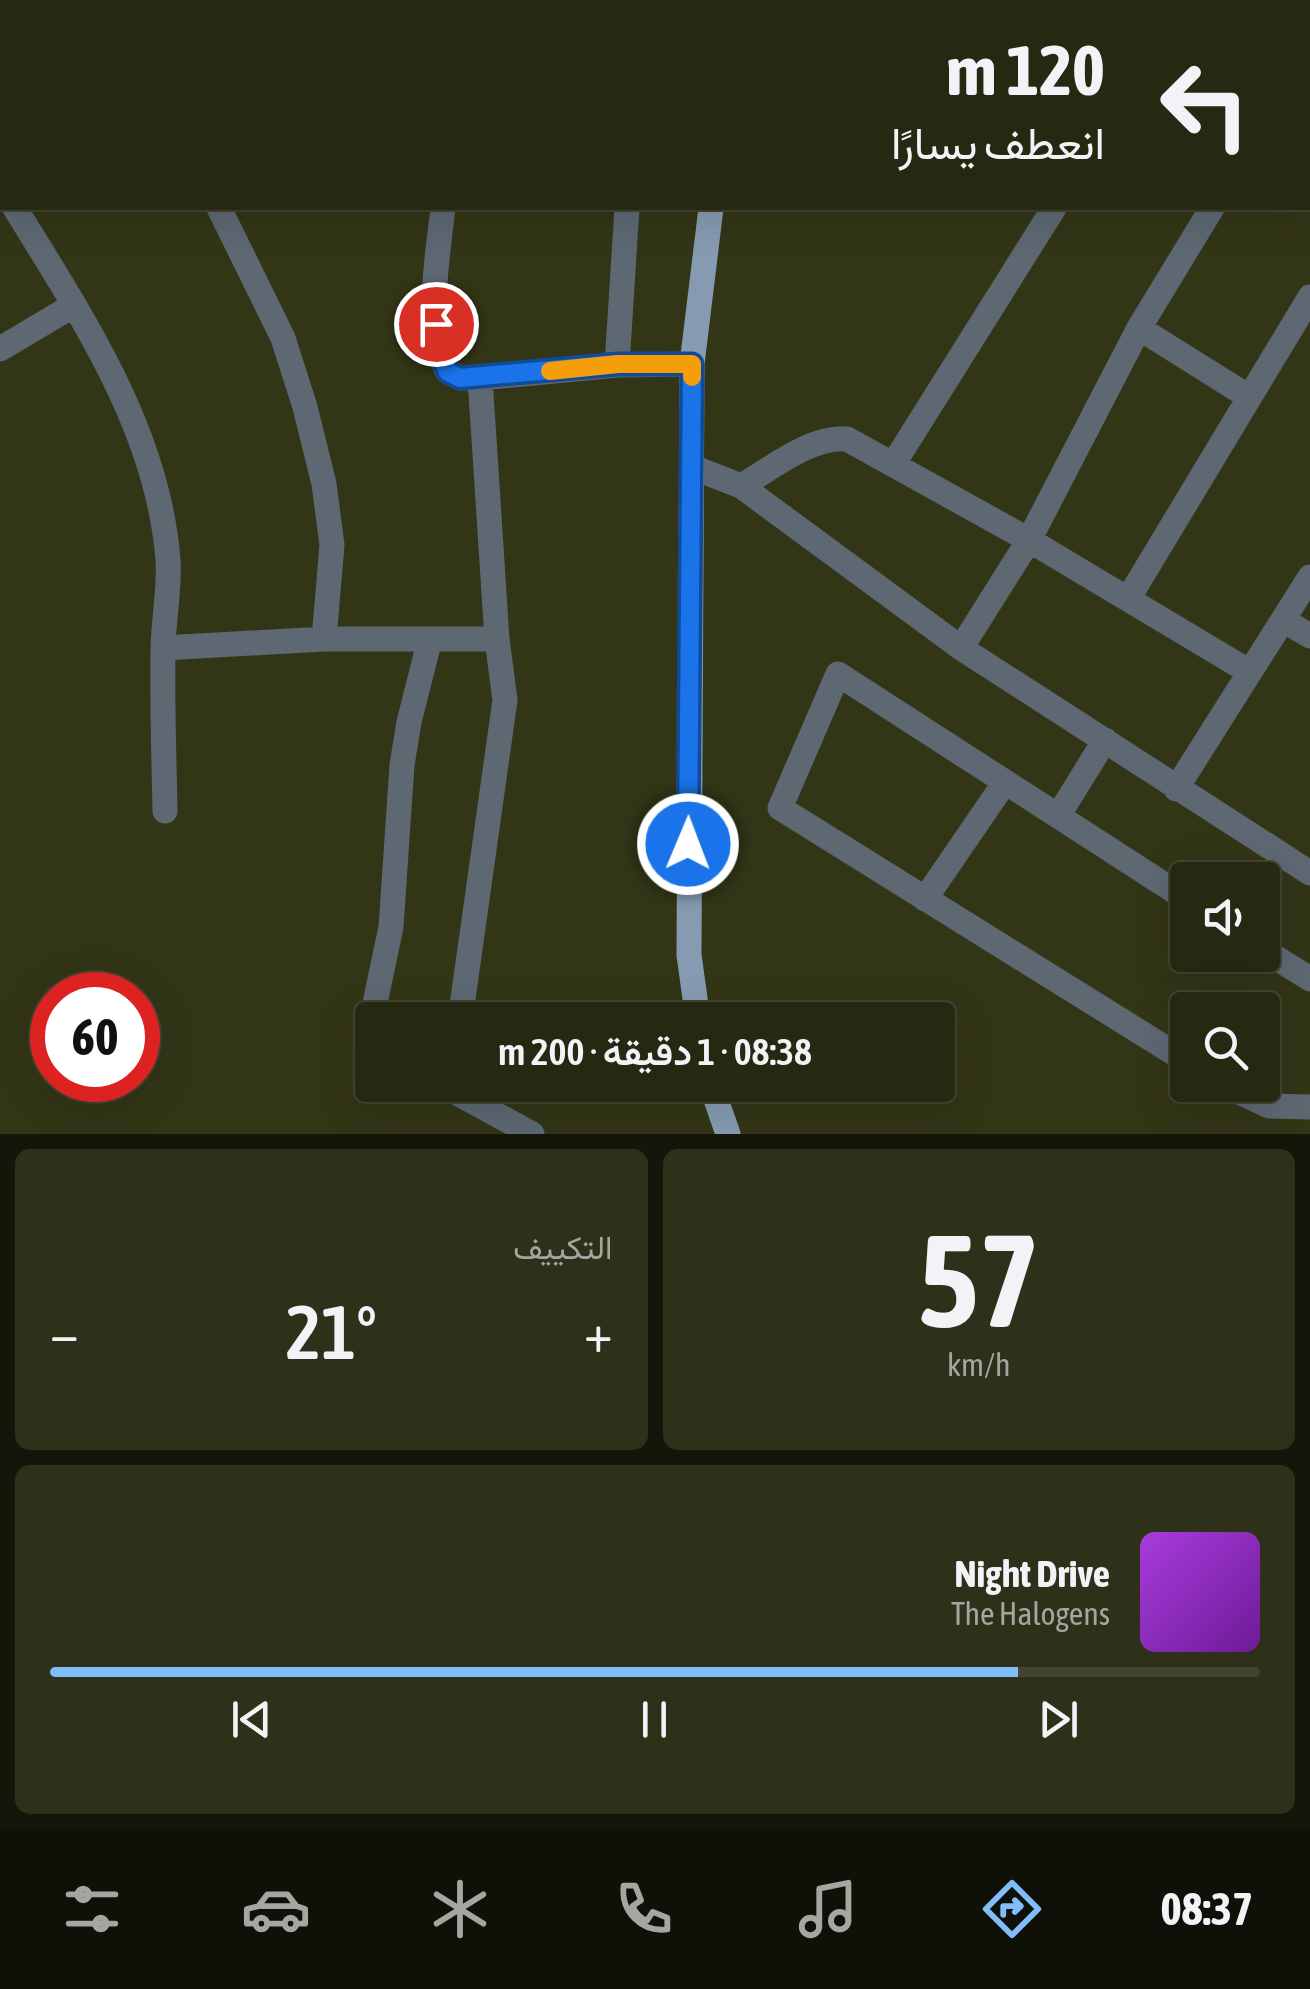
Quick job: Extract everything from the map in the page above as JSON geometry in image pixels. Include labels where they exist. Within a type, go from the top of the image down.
[{"type":"main road","points":[[695,1002],[688,954],[692,364],[711,210]]},
{"type":"main road","points":[[717,1102],[728,1134]]},
{"type":"street","points":[[16,210],[74,305],[126,404],[154,481],[169,563],[163,648],[165,811]]},
{"type":"street","points":[[220,210],[283,338],[306,407],[324,484],[332,545],[324,639]]},
{"type":"street","points":[[443,210],[434,300],[438,348],[448,372],[460,378],[480,378],[618,364],[692,364]]},
{"type":"street","points":[[618,364],[627,210]]},
{"type":"street","points":[[894,463],[1053,210]]},
{"type":"street","points":[[961,648],[1029,540],[1139,328],[1211,210]]},
{"type":"street","points":[[1128,599],[1310,298]]},
{"type":"street","points":[[0,348],[74,305]]},
{"type":"street","points":[[1139,328],[1249,397]]},
{"type":"street","points":[[463,1002],[506,700],[497,639],[480,378]]},
{"type":"street","points":[[741,486],[833,438],[847,438],[1029,540],[1248,671]]},
{"type":"street","points":[[692,468],[741,486],[961,648],[1310,873]]},
{"type":"street","points":[[1176,788],[1310,577]]},
{"type":"street","points":[[1283,620],[1310,636]]},
{"type":"street","points":[[163,648],[324,639],[497,639]]},
{"type":"street","points":[[375,1002],[391,927],[402,766],[430,639]]},
{"type":"street","points":[[1170,888],[838,674],[780,808],[1170,1051]]},
{"type":"street","points":[[1058,816],[1105,740]]},
{"type":"street","points":[[926,899],[1005,782]]},
{"type":"street","points":[[1280,960],[1310,979]]},
{"type":"street","points":[[475,1102],[532,1134]]},
{"type":"street","points":[[1260,1102],[1269,1106],[1310,1107]]},
{"type":"slow traffic","points":[[550,371],[618,364],[692,364],[692,377]]},
{"type":"route","points":[[436,324],[438,348],[448,372],[460,378],[618,364],[692,364],[688,844]]}]
